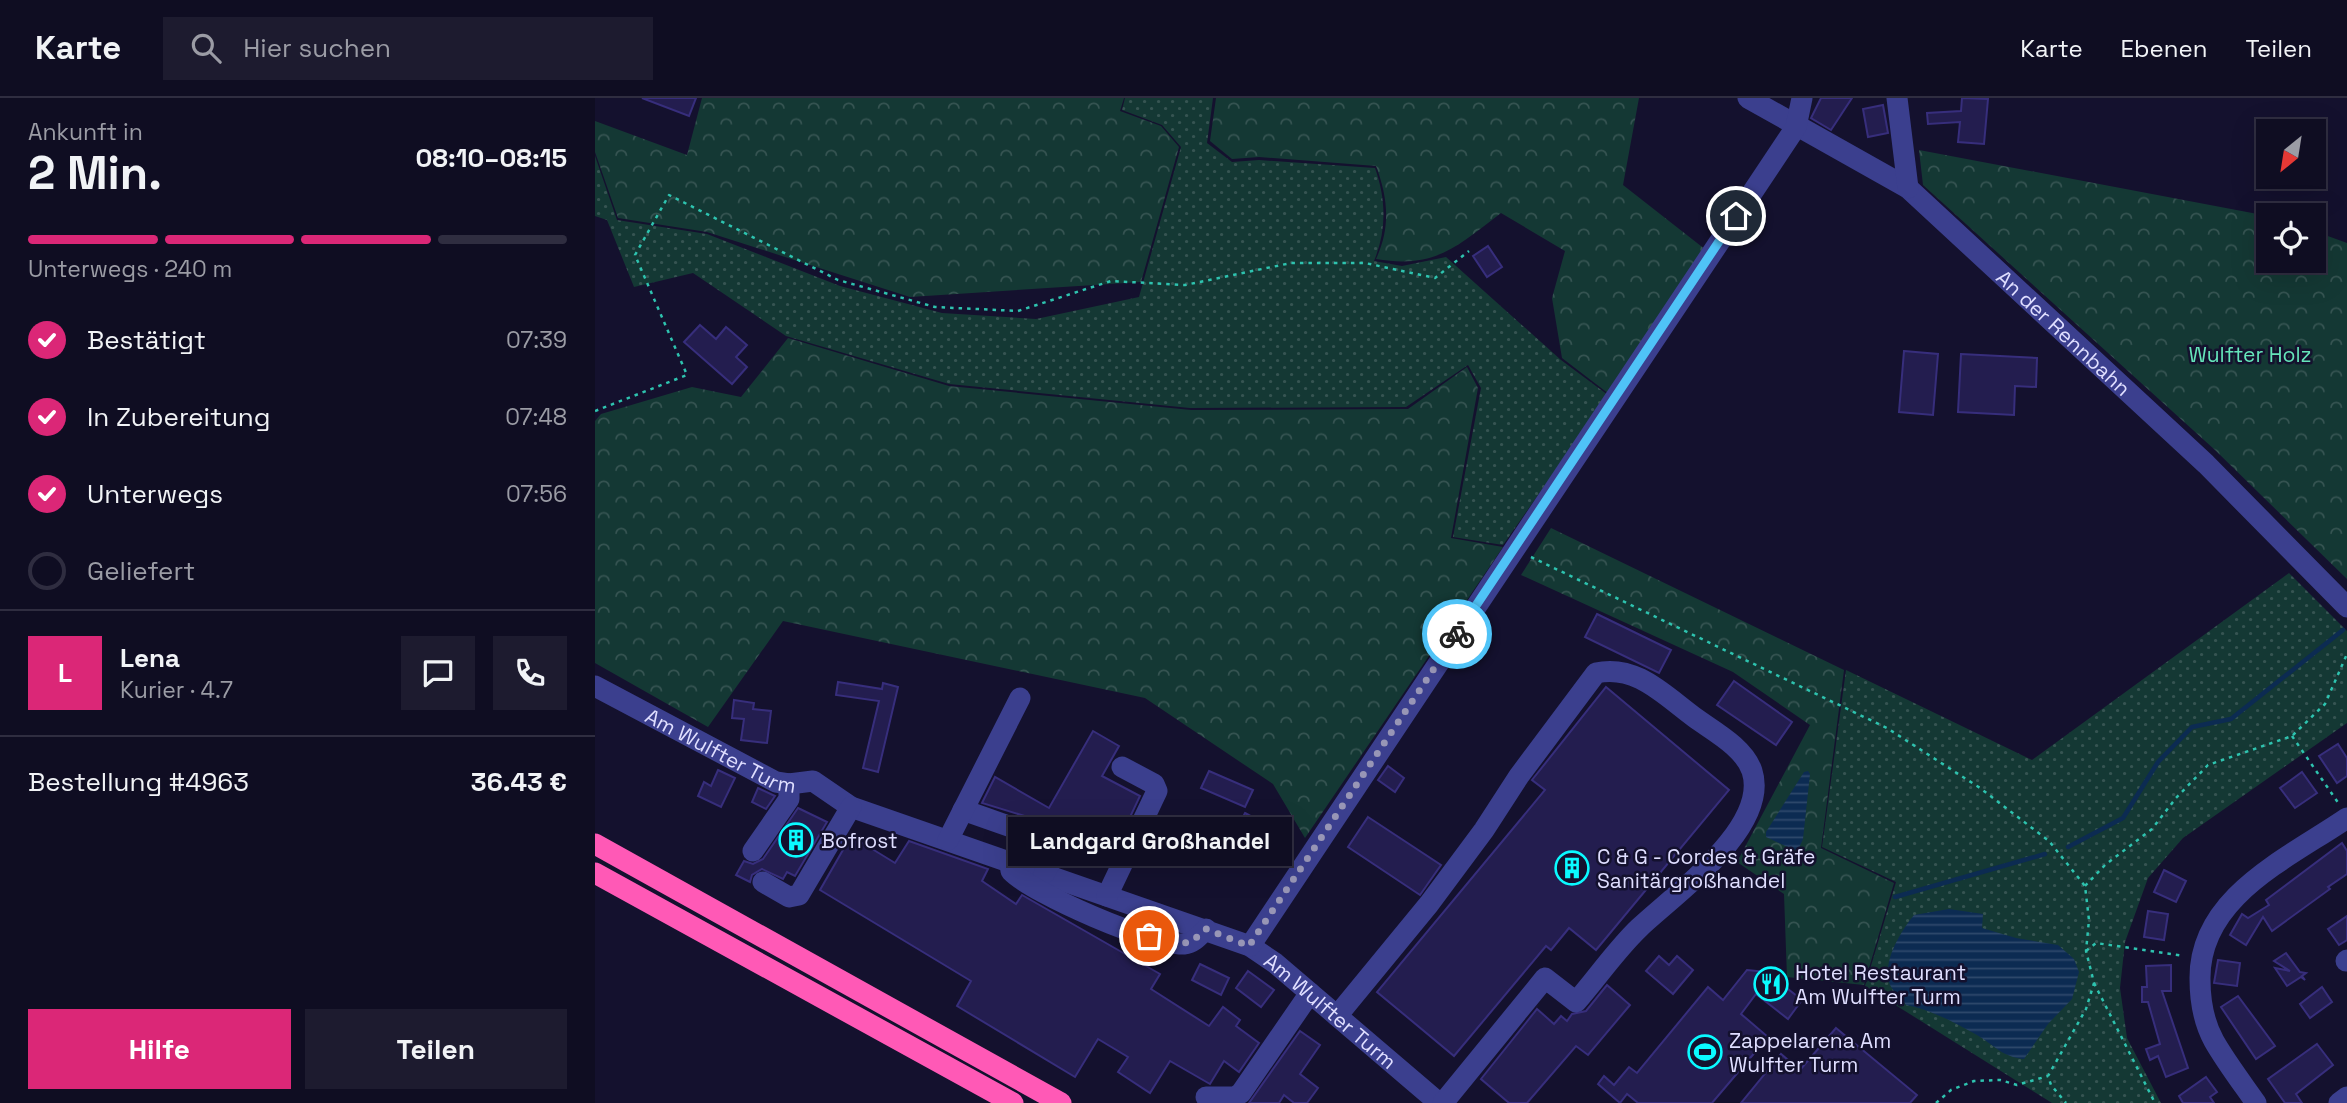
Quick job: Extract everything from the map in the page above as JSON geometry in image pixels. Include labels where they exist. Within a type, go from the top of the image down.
[{"type":"highway","points":[[595,844],[1061,1103]]},
{"type":"highway","points":[[595,873],[1013,1103]]},
{"type":"street","name":"An der Rennbahn","points":[[1748,98],[1795,127],[1908,188],[2206,464],[2347,607]]},
{"type":"street","points":[[1249,946],[1795,127],[1802,98]]},
{"type":"street","points":[[1897,98],[1908,188]]},
{"type":"street","points":[[1337,1016],[1429,904],[1484,830],[1518,776],[1596,673],[1619,670],[1641,678],[1728,742],[1751,768],[1755,784],[1747,818],[1699,875],[1638,929],[1576,1002],[1545,978],[1441,1103]]},
{"type":"street","name":"Am Wulfter Turm","points":[[595,686],[744,767],[789,785],[813,781],[851,807],[1249,946],[1310,993],[1441,1103]]},
{"type":"street","points":[[948,841],[1020,698]]},
{"type":"street","points":[[1107,896],[1157,791],[1154,784],[1122,767]]},
{"type":"street","points":[[753,851],[789,799],[789,785]]},
{"type":"street","points":[[763,882],[789,897],[799,895],[851,807]]},
{"type":"street","points":[[964,810],[1057,843],[1057,850],[1044,874]]},
{"type":"street","points":[[2256,1103],[2209,1028],[2200,1005],[2199,958],[2210,926],[2236,894],[2344,813]]},
{"type":"street","points":[[1010,862],[1011,871],[1027,884],[1106,921],[1171,944],[1193,942],[1206,929]]},
{"type":"street","points":[[1206,1097],[1235,1097],[1241,1093],[1310,993]]},
{"type":"street","points":[[2339,1103],[2347,1097]]},
{"type":"path","points":[[595,411],[687,375],[635,255],[669,195],[838,280],[935,307],[1018,311],[1111,281],[1185,285],[1291,263],[1365,262],[1435,278],[1469,251]]},
{"type":"path","points":[[1514,548],[1887,727],[1920,747],[2049,841],[2085,886],[2089,920],[2086,951],[2094,983],[2155,1103]]},
{"type":"path","points":[[2085,886],[2105,865],[2152,829],[2175,798],[2208,765],[2292,736],[2325,704],[2347,654]]},
{"type":"path","points":[[2292,736],[2344,813]]},
{"type":"path","points":[[2086,951],[2096,943],[2199,958]]},
{"type":"path","points":[[2066,1103],[2051,1086],[2049,1076],[2086,1009],[2094,983]]},
{"type":"path","points":[[1935,1103],[1951,1090],[1974,1081],[2000,1080],[2017,1085],[2049,1076]]},
{"type":"green space","points":[[702,98],[1124,98],[1120,111],[1161,126],[1179,147],[1141,282],[910,297],[707,232],[618,218],[595,152],[595,121],[687,155]]},
{"type":"green space","points":[[1125,98],[1213,98],[1207,143],[1232,162],[1259,160],[1375,168],[1384,214],[1374,261],[1402,266],[1446,257],[1561,360],[1608,395],[1503,545],[1453,537],[1481,388],[1468,365],[1406,407],[1190,408],[949,384],[786,336],[693,273],[634,287],[607,220],[595,216],[595,156],[617,220],[707,234],[840,286],[942,313],[1036,319],[1139,297],[1181,147],[1162,125],[1122,110]]},
{"type":"green space","points":[[1216,98],[1639,98],[1623,185],[1706,250],[1609,394],[1562,358],[1552,298],[1565,251],[1501,213],[1457,245],[1430,258],[1414,261],[1376,259],[1384,235],[1386,212],[1376,166],[1259,157],[1232,159],[1210,141]]},
{"type":"green space","name":"Wulfter Holz","points":[[1919,150],[2256,214],[2256,273],[2326,273],[2326,235],[2347,243],[2347,579],[2215,450],[1923,185]]},
{"type":"green space","points":[[788,338],[949,386],[1191,410],[1408,409],[1467,367],[1478,388],[1451,538],[1503,547],[1305,838],[1273,784],[1145,698],[783,621],[708,727],[595,663],[595,421],[601,414],[692,387],[741,397]]},
{"type":"green space","points":[[1551,528],[1844,670],[1821,848],[1894,883],[1864,985],[1787,977],[1784,894],[1737,862],[1810,725],[1733,672],[1521,575]]},
{"type":"green space","points":[[2289,573],[2347,631],[2347,723],[2183,838],[2148,878],[2125,942],[2120,988],[2127,1038],[2161,1103],[2052,1103],[1865,986],[1896,882],[1822,847],[1846,670],[2032,760]]},
{"type":"water","points":[[1808,771],[1810,774],[1803,839],[1799,848],[1794,850],[1766,837],[1766,832],[1804,772]]},
{"type":"water","points":[[1949,909],[1983,914],[1982,928],[2016,938],[2058,945],[2074,959],[2079,972],[2072,999],[2048,1024],[2024,1059],[2004,1053],[1942,1017],[1906,1005],[1890,985],[1888,973],[1891,955],[1914,915]]},
{"type":"building","points":[[642,98],[696,98],[689,116]]},
{"type":"building","points":[[1821,98],[1852,98],[1831,130],[1811,118]]},
{"type":"building","points":[[1962,98],[1988,99],[1984,144],[1958,142],[1960,122],[1928,124],[1927,113],[1961,111]]},
{"type":"building","points":[[1883,105],[1888,133],[1868,137],[1863,109]]},
{"type":"building","points":[[1488,246],[1502,267],[1487,277],[1473,256]]},
{"type":"building","points":[[700,325],[716,339],[726,327],[747,345],[736,357],[747,367],[732,384],[684,342]]},
{"type":"building","points":[[1904,351],[1938,354],[1933,415],[1899,412]]},
{"type":"building","points":[[1961,354],[2037,358],[2036,387],[2015,386],[2014,415],[1958,412]]},
{"type":"building","points":[[1597,614],[1671,650],[1659,673],[1585,637]]},
{"type":"building","points":[[1734,681],[1792,722],[1776,745],[1717,705]]},
{"type":"building","name":"Bofrost","points":[[838,682],[882,689],[883,683],[898,687],[878,772],[863,768],[879,701],[836,695]]},
{"type":"building","name":"C & G - Cordes & Gräfe Sanitärgroßhandel","points":[[1606,687],[1729,790],[1596,950],[1569,928],[1551,950],[1546,946],[1454,1056],[1377,992],[1545,790],[1532,780]]},
{"type":"building","points":[[734,700],[754,703],[753,709],[771,711],[767,743],[741,740],[744,719],[732,718]]},
{"type":"building","points":[[1093,731],[1119,746],[1102,776],[1140,796],[1112,855],[1070,832],[1068,836],[1031,818],[982,803],[995,777],[1049,808]]},
{"type":"building","points":[[2338,744],[2347,758],[2347,776],[2337,783],[2319,756]]},
{"type":"building","points":[[1388,766],[1404,778],[1395,792],[1378,780]]},
{"type":"building","points":[[718,770],[735,778],[721,807],[698,796],[704,782],[711,786]]},
{"type":"building","points":[[1209,771],[1253,790],[1245,807],[1201,788]]},
{"type":"building","points":[[2302,772],[2317,793],[2295,808],[2280,788]]},
{"type":"building","points":[[758,788],[775,796],[766,809],[752,802]]},
{"type":"building","name":"Bofrost","points":[[798,808],[827,822],[795,876],[787,872],[783,879],[762,869],[752,875],[750,882],[736,875],[744,861],[753,864],[763,859]]},
{"type":"building","points":[[1245,813],[1265,824],[1255,843],[1235,832]]},
{"type":"building","points":[[1368,817],[1441,865],[1420,895],[1348,847]]},
{"type":"building","points":[[851,836],[895,863],[909,841],[988,869],[982,881],[1016,904],[1022,895],[1160,974],[1151,989],[1209,1026],[1223,1007],[1240,1020],[1236,1026],[1259,1043],[1239,1072],[1224,1061],[1210,1084],[1170,1061],[1150,1093],[1118,1072],[1128,1057],[1098,1039],[1075,1077],[957,1006],[971,981],[820,890]]},
{"type":"building","points":[[2342,843],[2347,851],[2347,874],[2328,887],[2330,889],[2272,931],[2263,917],[2246,945],[2230,935],[2242,914],[2248,918],[2269,905],[2266,900]]},
{"type":"building","points":[[2164,870],[2186,881],[2176,902],[2154,892]]},
{"type":"building","points":[[2148,911],[2168,914],[2164,940],[2144,937]]},
{"type":"building","points":[[2347,916],[2347,940],[2339,945],[2328,929]]},
{"type":"building","points":[[2286,953],[2300,972],[2306,973],[2302,976],[2305,980],[2301,977],[2287,986],[2275,968],[2290,971],[2274,961]]},
{"type":"building","points":[[1659,956],[1669,965],[1677,956],[1693,970],[1673,994],[1646,971]]},
{"type":"building","points":[[2218,960],[2240,963],[2237,986],[2214,983]]},
{"type":"building","points":[[1200,964],[1229,978],[1221,995],[1192,980]]},
{"type":"building","points":[[2171,965],[2171,991],[2162,991],[2188,1068],[2166,1077],[2158,1056],[2150,1060],[2146,1049],[2160,1044],[2148,1002],[2142,1002],[2142,987],[2147,987],[2146,966]]},
{"type":"building","name":"Zappelarena Am Wulfter Turm","points":[[1747,970],[1766,972],[1802,1000],[1788,1019],[1756,994],[1741,1014],[1768,1037],[1712,1103],[1638,1103],[1627,1094],[1620,1103],[1598,1084],[1604,1076],[1614,1085],[1629,1067],[1637,1073],[1708,987],[1723,1000]]},
{"type":"building","points":[[1248,971],[1274,990],[1261,1007],[1236,988]]},
{"type":"building","points":[[1607,985],[1630,1005],[1588,1055],[1576,1046],[1527,1103],[1509,1103],[1481,1079],[1537,1009],[1554,1024],[1561,1016],[1567,1021],[1572,1014],[1586,1011]]},
{"type":"building","points":[[2322,987],[2332,1002],[2310,1018],[2300,1004]]},
{"type":"building","points":[[2238,996],[2275,1046],[2256,1059],[2221,1007]]},
{"type":"building","points":[[1836,1028],[1917,1095],[1910,1103],[1741,1103],[1781,1054],[1800,1070]]},
{"type":"building","points":[[1300,1031],[1320,1045],[1300,1074],[1318,1088],[1307,1103],[1294,1103],[1284,1095],[1279,1103],[1249,1103]]},
{"type":"building","points":[[2317,1044],[2333,1065],[2296,1094],[2302,1103],[2285,1103],[2268,1079]]},
{"type":"building","points":[[2206,1077],[2217,1092],[2210,1097],[2214,1103],[2183,1103],[2179,1096]]},
{"type":"waterway","points":[[2068,847],[2123,818],[2158,762],[2192,727],[2231,719],[2343,630]]},
{"type":"waterway","points":[[1895,897],[2045,854]]},
{"type":"way so far","points":[[1149,936],[1171,944],[1187,944],[1193,942],[1206,929],[1249,946],[1457,634]]},
{"type":"place","name":"Bofrost","points":[[796,840]]},
{"type":"place","name":"C & G - Cordes & Gräfe Sanitärgroßhandel","points":[[1572,868]]},
{"type":"place","name":"Landgard Großhandel","points":[[1149,936]]},
{"type":"place","name":"Hotel Restaurant Am Wulfter Turm","points":[[1771,984]]},
{"type":"place","name":"Zappelarena Am Wulfter Turm","points":[[1705,1052]]},
{"type":"route","points":[[1457,634],[1736,216]]}]
